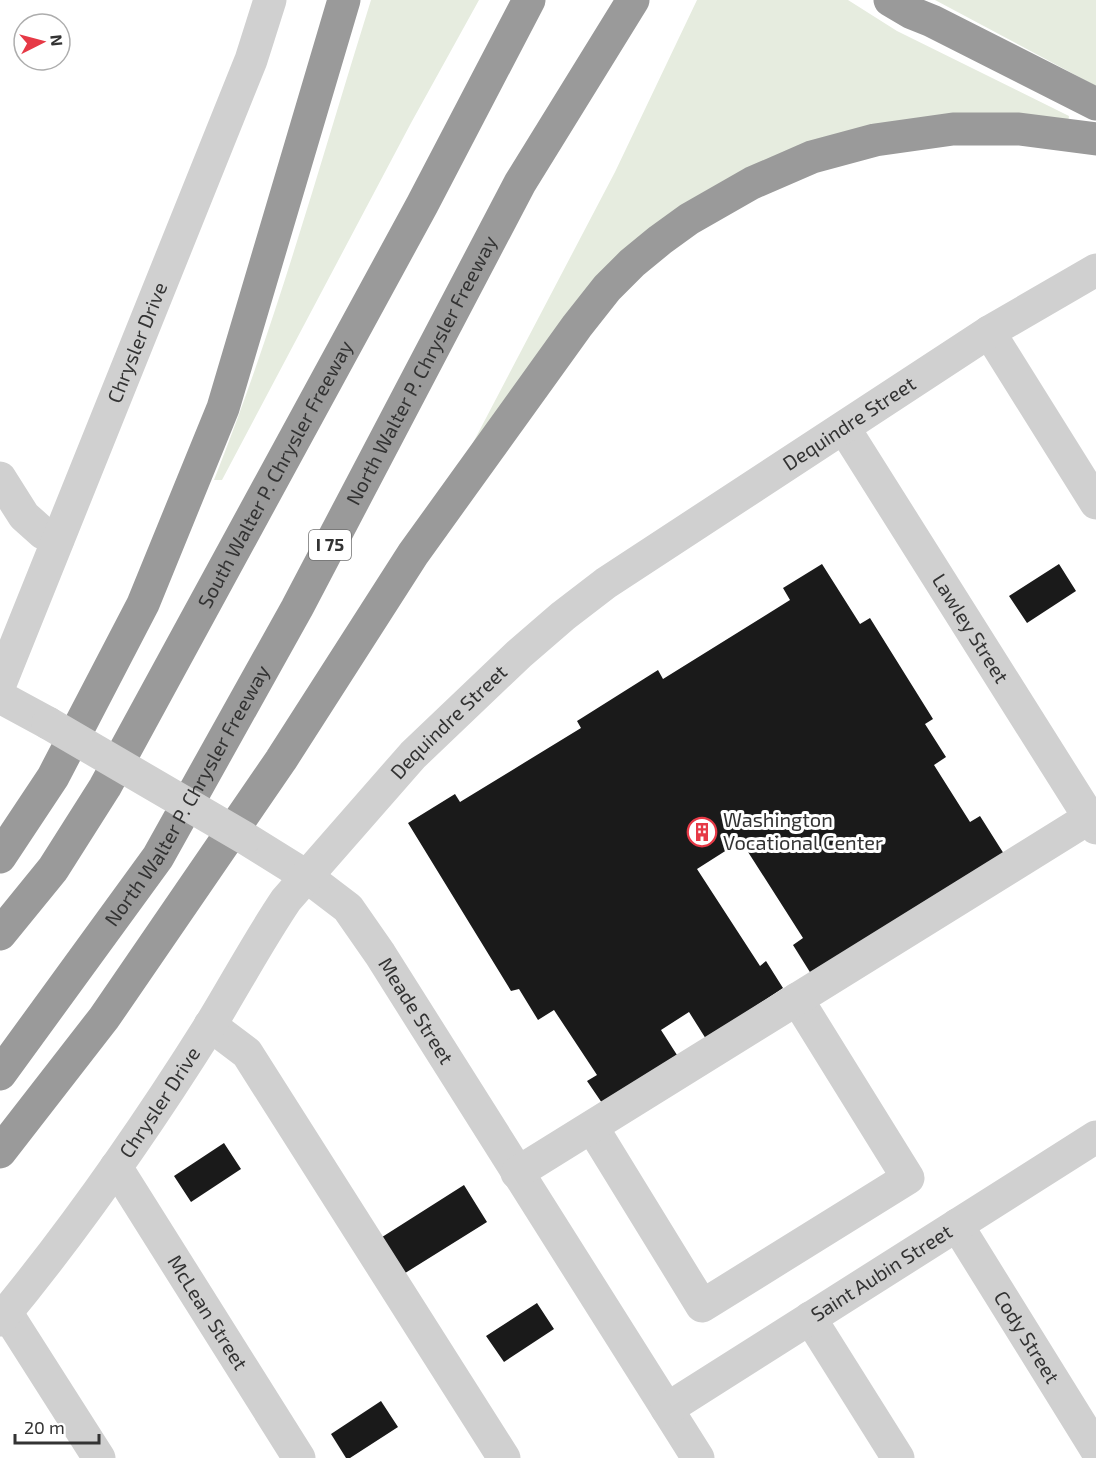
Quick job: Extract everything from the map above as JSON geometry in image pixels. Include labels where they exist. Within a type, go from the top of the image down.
[{"type":"highway","points":[[0,857],[53,777],[143,604],[223,408],[344,0]]},
{"type":"highway","name":"South Walter P. Chrysler Freeway","points":[[0,934],[53,869],[105,787],[422,205],[529,0]]},
{"type":"highway","name":"North Walter P. Chrysler Freeway","points":[[0,1074],[158,857],[297,608],[520,183],[633,0]]},
{"type":"highway","points":[[890,0],[912,14],[932,21],[1096,104]]},
{"type":"highway","points":[[0,1152],[104,1018],[281,760],[413,554],[577,326],[607,288],[633,263],[689,219],[752,183],[812,157],[875,140],[953,129],[1019,129],[1096,139]]},
{"type":"street","name":"Chrysler Drive","points":[[0,684],[251,60],[270,0]]},
{"type":"street","name":"Dequindre Street","points":[[306,876],[413,755],[519,654],[606,583],[989,332],[1096,270]]},
{"type":"street","points":[[989,332],[1096,503]]},
{"type":"street","name":"Lawley Street","points":[[844,428],[1093,823]]},
{"type":"street","points":[[0,478],[24,516],[43,533],[58,539]]},
{"type":"street","name":"Dequindre Street","points":[[606,583],[676,539]]},
{"type":"street","name":"Meade Street","points":[[0,696],[245,838],[306,876],[348,908],[380,954],[698,1458]]},
{"type":"street","points":[[517,1173],[797,999],[1093,823]]},
{"type":"street","name":"Chrysler Drive","points":[[3,1316],[116,1167],[210,1025],[271,922],[306,876]]},
{"type":"street","points":[[592,1127],[702,1306],[898,1185],[908,1178],[797,999]]},
{"type":"street","points":[[210,1025],[247,1053],[504,1458]]},
{"type":"street","name":"Saint Aubin Street","points":[[667,1409],[1096,1137]]},
{"type":"street","name":"McLean Street","points":[[116,1167],[299,1458]]},
{"type":"street","name":"Cody Street","points":[[957,1225],[1096,1449]]},
{"type":"street","points":[[3,1316],[99,1458]]},
{"type":"street","points":[[810,1318],[898,1458]]},
{"type":"shaded area","points":[[371,0],[479,0],[411,123],[222,480],[214,480],[278,302]]},
{"type":"shaded area","points":[[697,0],[848,0],[897,31],[1069,116],[1068,123],[963,117],[656,234],[453,481],[615,172]]},
{"type":"shaded area","points":[[935,0],[1096,0],[1096,86]]},
{"type":"building","name":"Washington Vocational Center","points":[[822,564],[860,624],[870,618],[933,719],[925,724],[946,757],[934,765],[970,822],[980,816],[1004,854],[813,977],[793,945],[803,938],[741,841],[697,869],[760,966],[766,961],[783,988],[706,1039],[689,1012],[661,1030],[677,1055],[602,1103],[587,1081],[597,1075],[554,1010],[538,1020],[519,989],[511,991],[408,823],[455,794],[460,802],[581,728],[577,721],[658,670],[663,679],[790,600],[783,588]]},
{"type":"building","points":[[1059,564],[1076,591],[1027,623],[1009,596]]},
{"type":"building","points":[[224,1143],[241,1169],[191,1202],[174,1176]]},
{"type":"building","points":[[464,1185],[487,1222],[402,1275],[379,1239]]},
{"type":"building","points":[[537,1303],[554,1329],[504,1362],[486,1336]]},
{"type":"building","points":[[381,1401],[398,1427],[350,1458],[346,1458],[331,1434]]},
{"type":"place","name":"Washington Vocational Center","points":[[702,832]]}]
